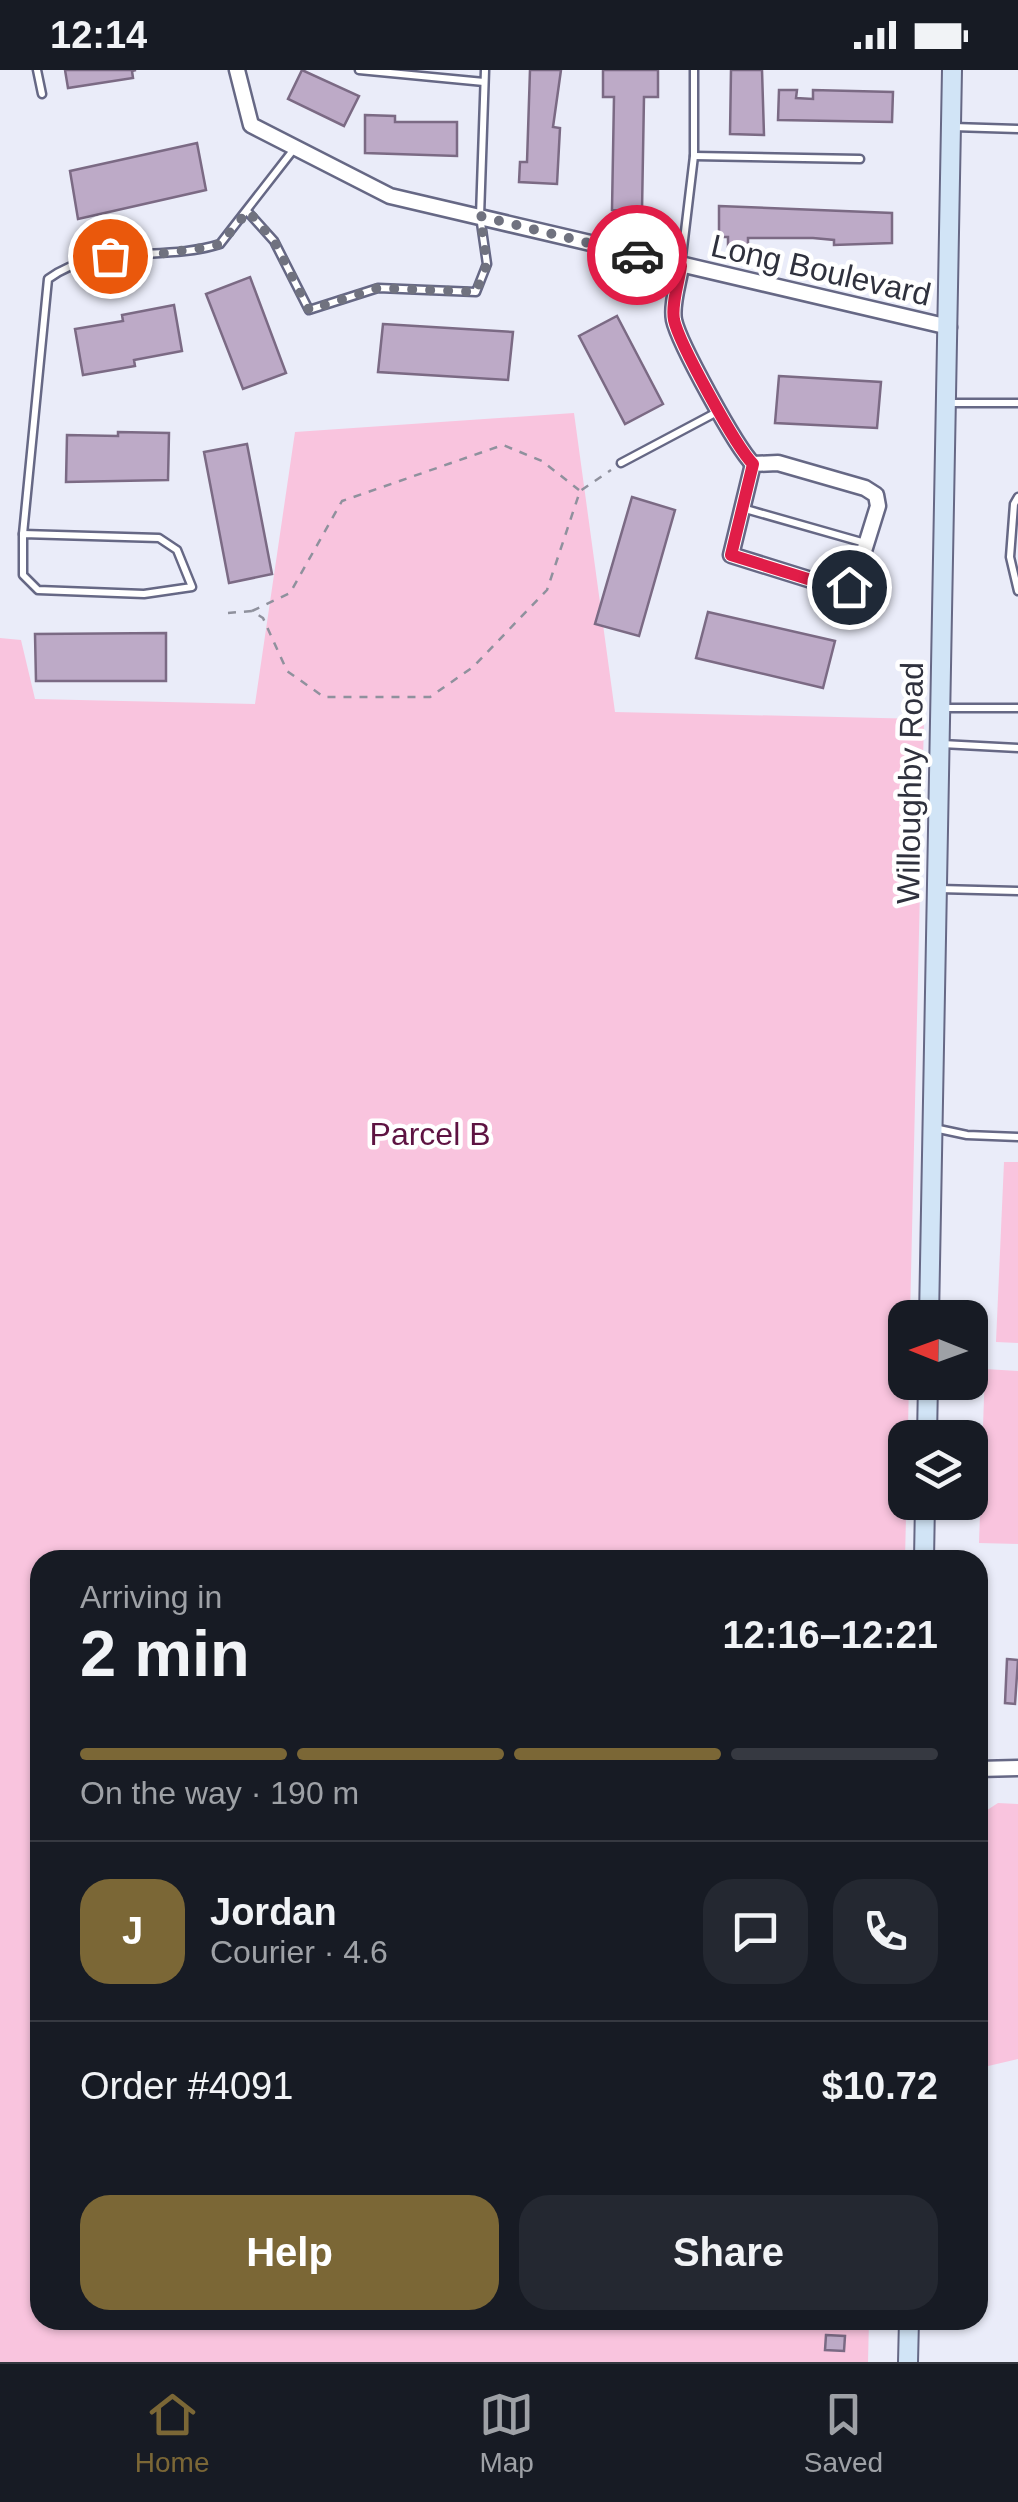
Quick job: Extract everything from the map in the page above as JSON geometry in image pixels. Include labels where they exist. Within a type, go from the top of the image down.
[{"type":"street","name":"Long Boulevard","points":[[237,70],[250,125],[390,196],[949,327]]},
{"type":"street","name":"Willoughby Road","points":[[929,1300],[952,70]]},
{"type":"street","name":"Long Boulevard","points":[[681,266],[674,320],[719,411],[753,464]]},
{"type":"street","points":[[753,464],[778,464],[865,488],[876,495],[878,506],[855,580],[840,589],[731,555],[742,508],[753,464]]},
{"type":"street","points":[[924,1550],[925,1520]]},
{"type":"street","points":[[988,1768],[1018,1768]]},
{"type":"street","points":[[908,2362],[909,2330]]},
{"type":"lane","points":[[37,70],[42,94]]},
{"type":"lane","points":[[360,70],[484,82]]},
{"type":"lane","points":[[248,211],[274,241],[309,310],[378,288],[476,292],[487,264],[480,216],[485,70]]},
{"type":"lane","points":[[681,266],[694,156],[694,70]]},
{"type":"lane","points":[[952,127],[1018,129]]},
{"type":"lane","points":[[24,534],[159,538],[177,550],[192,587],[144,594],[38,590],[23,574],[24,534],[48,278],[62,268],[110,256],[143,256],[220,244],[295,148]]},
{"type":"lane","points":[[694,156],[860,159]]},
{"type":"lane","points":[[948,403],[1018,403]]},
{"type":"lane","points":[[621,463],[719,411]]},
{"type":"lane","points":[[1018,496],[1010,557],[1018,590]]},
{"type":"lane","points":[[742,508],[866,544]]},
{"type":"lane","points":[[942,708],[1018,708]]},
{"type":"lane","points":[[941,744],[1018,748]]},
{"type":"lane","points":[[938,888],[1018,891]]},
{"type":"lane","points":[[933,1128],[1018,1137]]},
{"type":"path","points":[[228,612],[252,611],[290,593],[342,501],[375,489],[504,446],[542,461],[580,491]]},
{"type":"path","points":[[252,611],[263,618],[287,671],[324,698],[430,697],[474,667],[547,590],[580,491],[621,463]]},
{"type":"green space","name":"Parcel B","points":[[574,413],[615,712],[924,719],[910,1300],[888,1300],[888,1400],[909,1400],[908,1420],[888,1420],[888,1520],[906,1520],[905,1550],[30,1550],[30,2330],[869,2330],[868,2362],[0,2362],[0,638],[21,640],[35,699],[255,704],[295,432]]},
{"type":"green space","points":[[1004,1162],[1018,1162],[1018,1343],[996,1342]]},
{"type":"green space","points":[[988,1369],[1018,1371],[1018,1544],[979,1543],[980,1520],[988,1520],[988,1420],[983,1420]]},
{"type":"green space","points":[[998,1803],[1018,1804],[1018,2059],[988,2066],[988,1810]]},
{"type":"building","points":[[65,70],[136,70],[132,71],[133,78],[68,88]]},
{"type":"building","points":[[302,70],[359,96],[344,126],[288,99]]},
{"type":"building","points":[[530,70],[561,70],[553,127],[560,128],[557,184],[519,182],[520,162],[527,162]]},
{"type":"building","points":[[603,70],[658,70],[658,97],[644,97],[642,211],[612,210],[614,97],[603,97]]},
{"type":"building","points":[[731,70],[762,70],[764,135],[730,134]]},
{"type":"building","points":[[779,90],[797,90],[796,98],[813,99],[813,90],[893,92],[892,122],[778,120]]},
{"type":"building","points":[[365,115],[395,116],[395,122],[457,122],[457,156],[365,153]]},
{"type":"building","points":[[197,143],[206,190],[78,219],[70,171]]},
{"type":"building","points":[[719,206],[892,213],[892,243],[834,245],[834,240],[813,238],[748,238],[748,247],[728,247],[728,237],[719,237]]},
{"type":"building","points":[[250,277],[286,373],[243,389],[206,294]]},
{"type":"building","points":[[174,305],[182,351],[134,360],[135,366],[83,375],[75,329],[123,321],[122,315]]},
{"type":"building","points":[[617,316],[663,404],[625,424],[579,336]]},
{"type":"building","points":[[383,324],[513,332],[508,380],[378,372]]},
{"type":"building","points":[[779,376],[881,382],[877,428],[775,423]]},
{"type":"building","points":[[118,432],[169,433],[168,480],[66,482],[67,435],[118,436]]},
{"type":"building","points":[[247,444],[272,574],[229,583],[204,452]]},
{"type":"building","points":[[632,497],[675,510],[639,636],[595,624]]},
{"type":"building","points":[[708,612],[835,641],[823,688],[696,658]]},
{"type":"building","points":[[166,633],[166,681],[36,681],[35,634]]},
{"type":"building","points":[[1007,1659],[1018,1660],[1015,1704],[1005,1703]]},
{"type":"building","points":[[826,2335],[845,2336],[844,2351],[825,2350]]},
{"type":"way so far","points":[[110,256],[143,256],[220,244],[248,211],[274,241],[309,310],[378,288],[476,292],[487,264],[480,216],[637,255]]},
{"type":"route","points":[[637,255],[681,266],[674,320],[719,411],[753,464],[731,555],[840,589],[849,587]]}]
